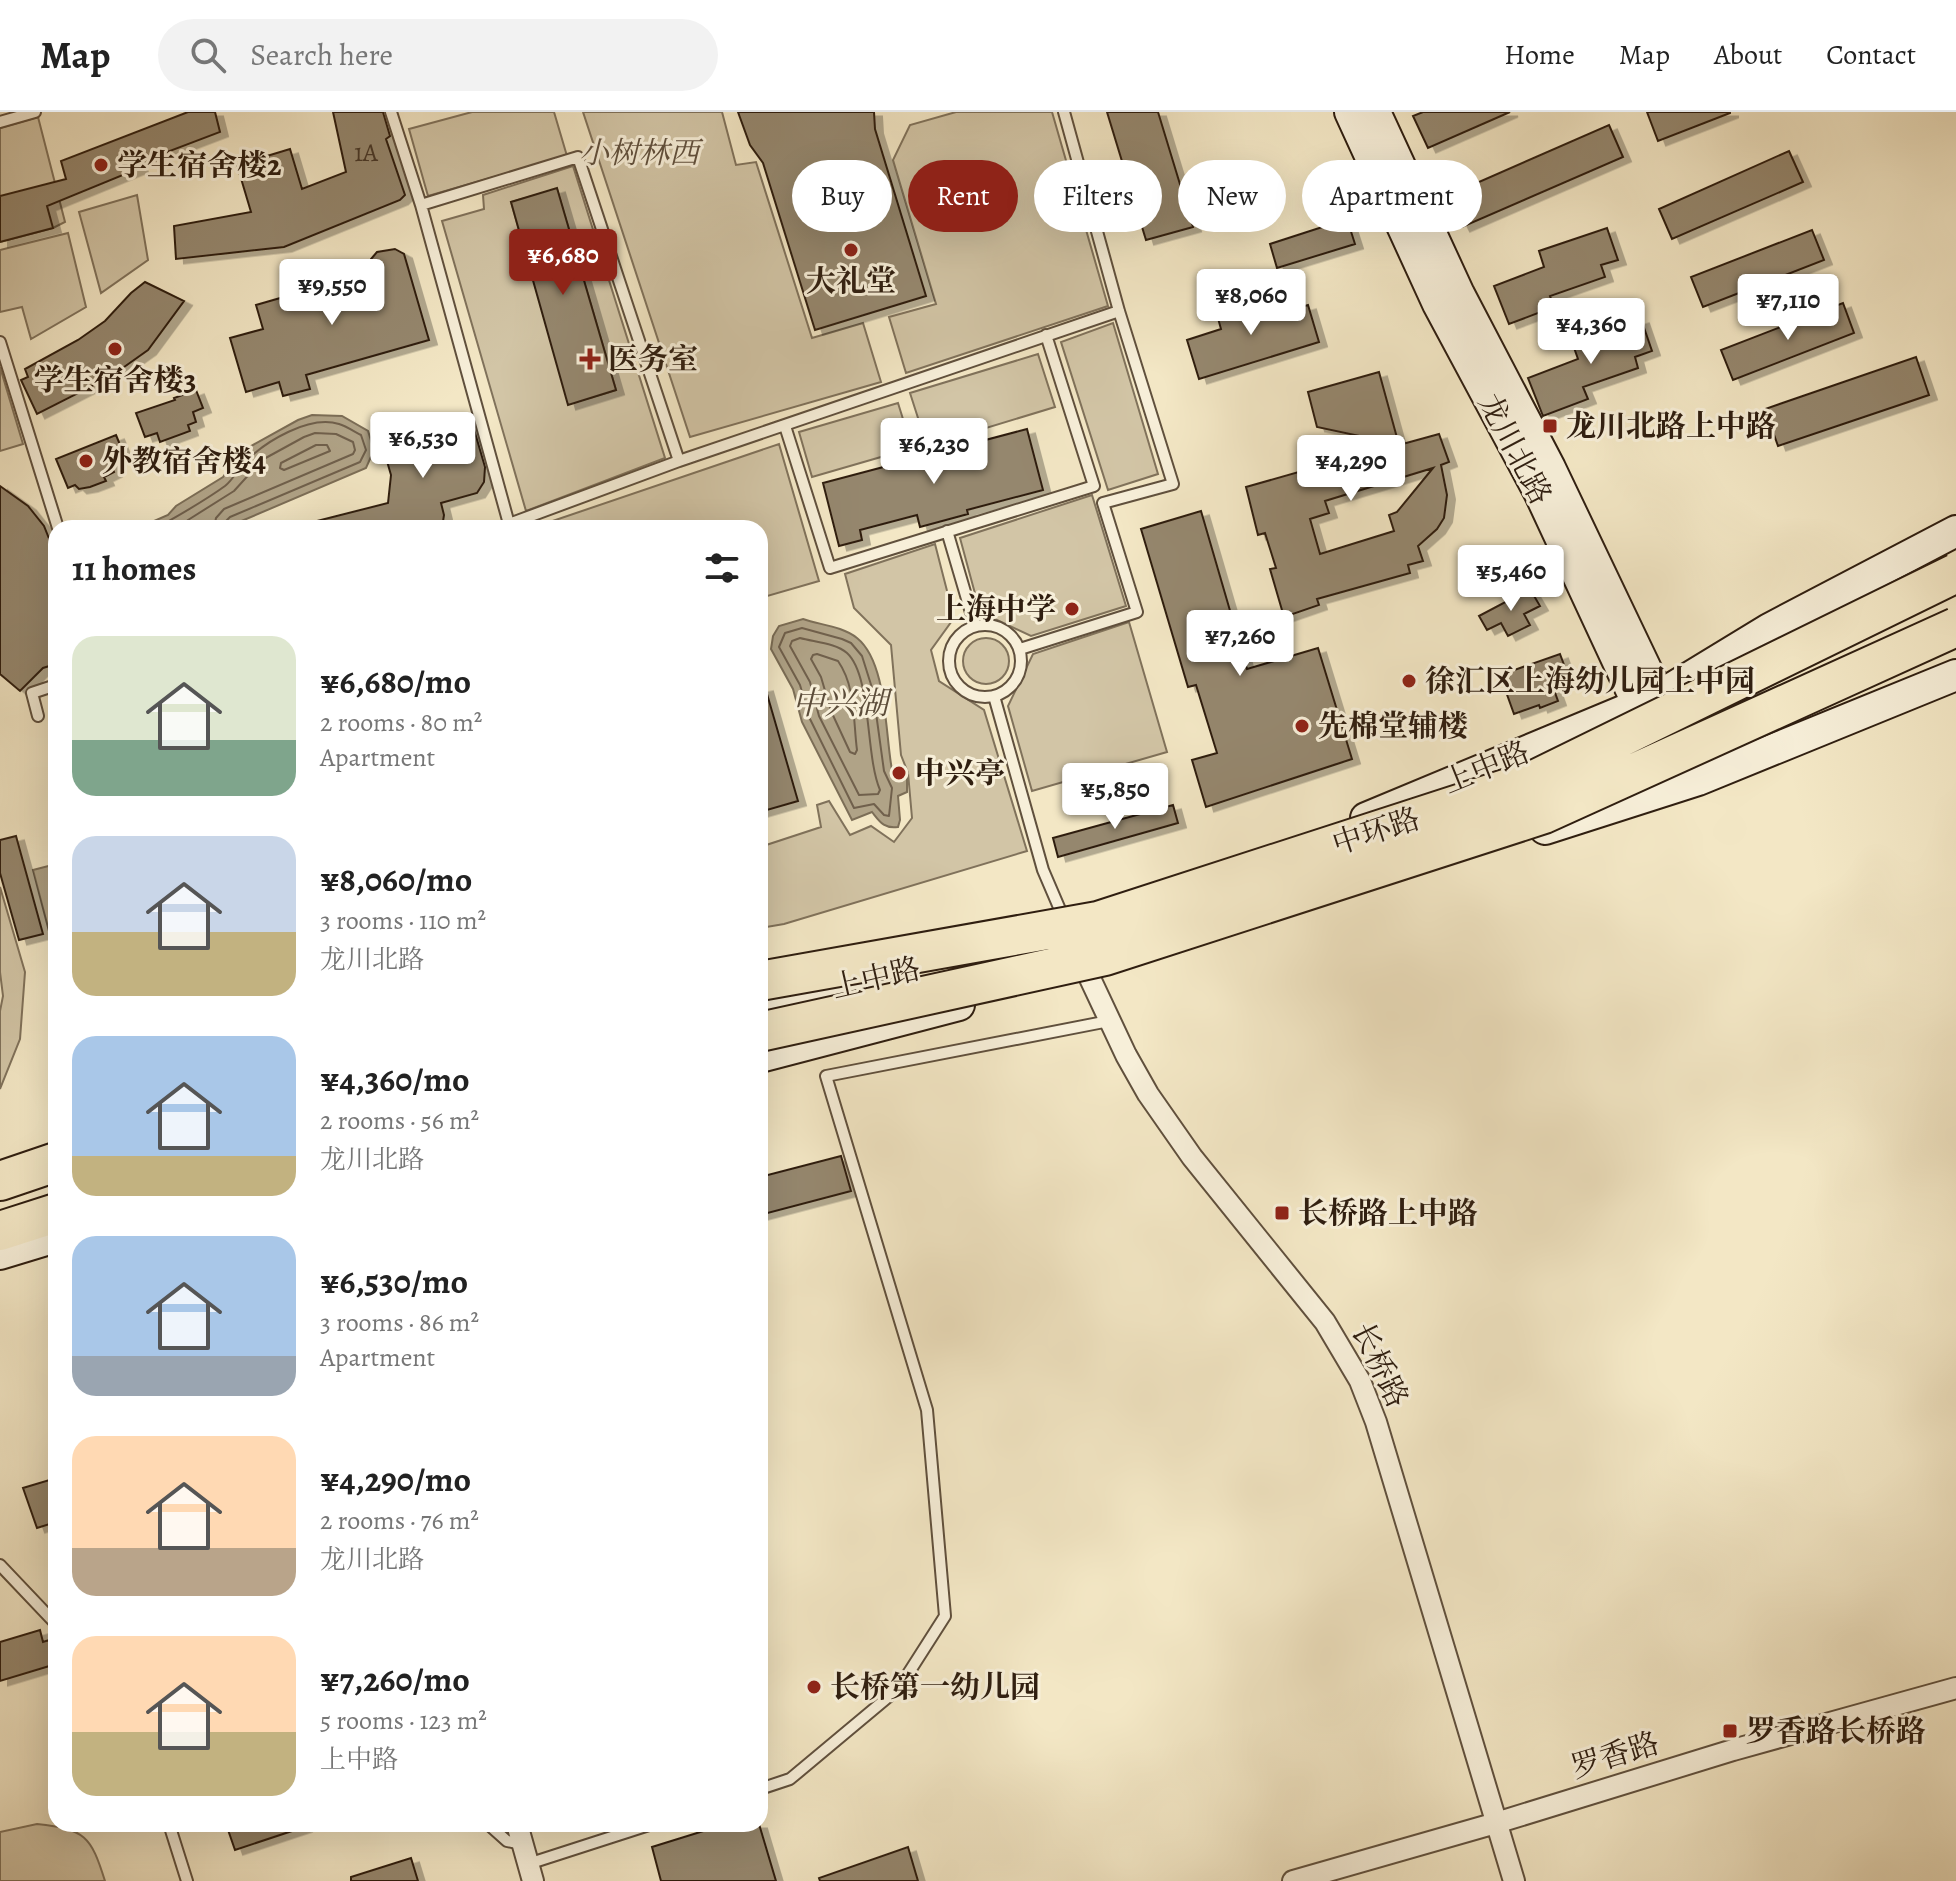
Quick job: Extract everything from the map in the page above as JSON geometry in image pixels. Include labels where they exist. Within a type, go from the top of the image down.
[{"type":"highway","name":"中环路","points":[[768,980],[1098,921],[1536,779],[1956,573]]},
{"type":"highway","name":"中环路","points":[[768,1030],[1105,956],[1544,814],[1956,627]]},
{"type":"highway","points":[[0,1181],[48,1165]]},
{"type":"highway","points":[[0,1231],[48,1216]]},
{"type":"main road","name":"龙川北路","points":[[1350,112],[1438,304],[1649,701]]},
{"type":"main road","name":"龙川北路","points":[[1375,112],[1459,294],[1550,468],[1687,784]]},
{"type":"main road","name":"上中路","points":[[768,1002],[1127,921],[1456,779],[1649,701],[1769,629],[1956,531]]},
{"type":"main road","name":"上中路","points":[[768,1055],[1085,971],[1687,784],[1956,675]]},
{"type":"main road","points":[[0,1197],[48,1181]]},
{"type":"main road","points":[[0,1254],[48,1239]]},
{"type":"street","name":"长桥路","points":[[1071,935],[1126,1055],[1172,1130],[1325,1322],[1360,1381],[1376,1422],[1514,1881]]},
{"type":"street","name":"罗香路","points":[[1293,1881],[1733,1750],[1956,1688]]},
{"type":"lane","points":[[0,122],[35,112]]},
{"type":"lane","points":[[391,112],[421,205],[506,520]]},
{"type":"lane","points":[[1020,649],[1137,612],[1103,503],[1173,484],[1119,311],[1064,112]]},
{"type":"lane","points":[[421,205],[578,157],[679,461]]},
{"type":"lane","points":[[526,520],[679,461],[1119,311]]},
{"type":"lane","points":[[785,426],[830,568],[1094,486],[1046,335]]},
{"type":"lane","points":[[0,342],[56,520]]},
{"type":"lane","points":[[947,531],[975,626]]},
{"type":"lane","points":[[994,625],[1005,630],[1020,649],[1022,661],[1014,683],[994,696],[982,697],[960,688],[949,667],[953,643],[975,626],[994,625]]},
{"type":"lane","points":[[38,716],[32,693],[48,688]]},
{"type":"lane","points":[[994,696],[1043,870],[1071,935]]},
{"type":"lane","points":[[768,1786],[790,1779],[899,1688],[945,1616],[927,1410],[826,1076],[1109,1021]]},
{"type":"lane","points":[[0,1565],[48,1616]]},
{"type":"lane","points":[[172,1832],[187,1881]]},
{"type":"lane","points":[[497,1832],[525,1853],[617,1832]]},
{"type":"green space","points":[[472,112],[554,112],[567,156],[428,196],[409,129]]},
{"type":"green space","name":"小树林西","points":[[583,112],[722,112],[736,165],[756,162],[812,338],[863,323],[881,382],[690,437]]},
{"type":"green space","points":[[956,112],[1052,112],[1066,160],[1034,160],[1034,232],[1087,232],[1108,306],[906,373],[889,317],[936,304],[914,232],[1018,232],[1018,160],[908,160],[908,210],[893,160],[910,125]]},
{"type":"green space","points":[[38,117],[65,222],[0,242],[0,128]]},
{"type":"green space","points":[[573,166],[665,458],[526,511],[442,221],[484,209],[483,195]],"holes":[[[557,189],[616,390],[569,404],[511,202]]]},
{"type":"green space","points":[[137,195],[148,260],[101,293],[79,212]]},
{"type":"green space","points":[[68,233],[86,307],[31,339],[22,307],[0,312],[0,250]]},
{"type":"green space","points":[[1113,323],[1158,474],[1108,490],[1061,342]]},
{"type":"green space","points":[[1038,354],[1055,407],[927,446],[910,393]]},
{"type":"green space","points":[[0,367],[23,444],[0,451]]},
{"type":"green space","points":[[898,403],[912,448],[812,477],[799,432]]},
{"type":"green space","points":[[779,444],[819,581],[768,596],[768,520],[556,520]]},
{"type":"green space","points":[[1092,495],[1126,606],[1031,636],[980,612],[960,538]]},
{"type":"green space","points":[[935,544],[954,618],[931,650],[939,681],[984,710],[1027,851],[768,927],[768,844],[821,827],[817,805],[829,801],[850,835],[871,826],[894,842],[912,818],[908,773],[901,755],[891,645],[854,608],[845,574]]},
{"type":"green space","points":[[1129,622],[1167,752],[1032,791],[1008,706],[1033,654]]},
{"type":"green space","points":[[986,638],[1002,645],[1009,661],[1002,677],[986,684],[970,677],[963,661],[970,645]]},
{"type":"green space","points":[[0,887],[25,972],[20,1039],[0,1089],[0,1011],[3,996]]},
{"type":"green space","points":[[37,1824],[48,1826],[48,1832],[76,1832],[90,1845],[105,1881],[0,1881],[0,1832]]},
{"type":"water","points":[[312,415],[342,416],[368,431],[374,450],[366,468],[244,520],[156,520],[223,477],[236,459],[251,446]]},
{"type":"water","name":"中兴湖","points":[[803,619],[851,634],[867,649],[874,664],[883,699],[892,770],[896,780],[907,777],[907,792],[898,796],[898,827],[886,826],[872,812],[852,820],[802,722],[793,689],[771,649],[779,626]]},
{"type":"water","points":[[48,866],[48,927],[33,870]]},
{"type":"building","points":[[188,112],[215,112],[220,132],[138,163],[140,168],[47,206],[53,228],[0,242],[0,196],[66,179],[61,161]]},
{"type":"building","points":[[333,112],[383,112],[390,136],[386,139],[405,195],[400,200],[284,247],[176,259],[174,226],[251,212],[237,165],[290,149],[302,189],[346,172]]},
{"type":"building","name":"大礼堂","points":[[738,112],[874,112],[875,129],[884,160],[792,160],[792,232],[892,232],[892,185],[926,296],[815,330],[763,163],[750,145]]},
{"type":"building","points":[[1107,112],[1158,112],[1178,178],[1178,231],[1146,240],[1144,232],[1162,232],[1162,160],[1122,160]]},
{"type":"building","points":[[1423,112],[1510,112],[1428,148],[1413,116]]},
{"type":"building","points":[[1647,112],[1730,112],[1730,113],[1658,141]]},
{"type":"building","points":[[1609,125],[1623,157],[1482,218],[1482,181]]},
{"type":"building","points":[[1789,151],[1803,182],[1672,239],[1659,209]]},
{"type":"building","points":[[557,188],[616,390],[568,405],[511,202]]},
{"type":"building","points":[[1607,228],[1618,260],[1601,265],[1605,277],[1550,296],[1554,307],[1509,324],[1494,286],[1544,267],[1539,251]]},
{"type":"building","points":[[1812,230],[1824,260],[1703,307],[1691,277]]},
{"type":"building","points":[[1307,232],[1351,232],[1355,244],[1277,268],[1270,244]]},
{"type":"building","points":[[395,249],[404,254],[429,340],[306,375],[310,389],[283,396],[279,382],[246,392],[230,338],[263,329],[256,305],[374,271],[371,259],[377,252]]},
{"type":"building","name":"学生宿舍楼3","points":[[145,282],[184,301],[148,350],[110,377],[37,414],[21,380],[28,377],[25,369],[78,340],[105,321]]},
{"type":"building","points":[[1265,297],[1271,316],[1308,305],[1319,342],[1199,379],[1187,340],[1221,329],[1216,311]]},
{"type":"building","points":[[1843,303],[1854,333],[1733,380],[1721,350]]},
{"type":"building","points":[[1641,319],[1652,351],[1635,357],[1638,368],[1583,387],[1588,399],[1543,416],[1528,378],[1578,359],[1572,342]]},
{"type":"building","points":[[1916,357],[1929,395],[1778,446],[1765,409]]},
{"type":"building","points":[[1379,372],[1399,445],[1439,434],[1449,462],[1441,465],[1447,495],[1444,518],[1418,546],[1423,561],[1408,565],[1410,573],[1317,599],[1319,605],[1284,617],[1270,569],[1276,568],[1265,533],[1258,535],[1246,487],[1397,444],[1317,427],[1308,392]],"holes":[[[1433,468],[1397,512],[1389,515],[1394,531],[1320,554],[1310,519],[1329,513],[1325,501]]]},
{"type":"building","points":[[196,390],[203,408],[193,412],[196,422],[188,425],[190,431],[160,442],[157,433],[145,437],[136,413]]},
{"type":"building","points":[[471,419],[485,467],[484,482],[477,493],[441,503],[443,520],[321,520],[388,503],[391,475],[382,444]]},
{"type":"building","points":[[1027,429],[1043,490],[967,510],[968,514],[920,527],[917,515],[860,530],[862,540],[839,546],[823,483]]},
{"type":"building","name":"外教宿舍楼4","points":[[116,435],[125,457],[110,463],[114,472],[104,477],[106,481],[90,487],[79,489],[75,485],[68,488],[56,459]]},
{"type":"building","points":[[0,486],[28,506],[48,536],[48,666],[20,691],[0,674]]},
{"type":"building","points":[[1201,511],[1247,669],[1318,648],[1352,759],[1206,807],[1192,760],[1217,753],[1196,685],[1188,687],[1141,529]]},
{"type":"building","points":[[1530,589],[1540,606],[1524,614],[1530,625],[1508,636],[1501,623],[1487,630],[1479,616]]},
{"type":"building","points":[[1560,654],[1570,681],[1553,687],[1558,701],[1514,714],[1500,675]]},
{"type":"building","points":[[768,697],[798,801],[768,810]]},
{"type":"building","points":[[1173,805],[1178,823],[1058,857],[1053,838]]},
{"type":"building","points":[[16,836],[43,934],[19,940],[0,873],[0,840]]},
{"type":"building","points":[[841,1156],[851,1191],[768,1213],[768,1175]]},
{"type":"building","points":[[48,1480],[48,1525],[37,1528],[23,1488]]},
{"type":"building","points":[[40,1630],[43,1642],[48,1640],[48,1666],[0,1681],[0,1642]]},
{"type":"building","points":[[229,1832],[289,1832],[235,1850]]},
{"type":"building","points":[[700,1832],[761,1832],[776,1881],[661,1881],[652,1847]]},
{"type":"building","points":[[908,1847],[918,1881],[820,1881],[819,1878]]},
{"type":"building","points":[[411,1858],[418,1881],[351,1881],[351,1877]]},
{"type":"place","name":"学生宿舍楼2","points":[[101,165]]},
{"type":"place","name":"大礼堂","points":[[851,250]]},
{"type":"place","name":"学生宿舍楼3","points":[[115,349]]},
{"type":"place","name":"医务室","points":[[590,359]]},
{"type":"place","name":"龙川北路上中路","points":[[1550,426]]},
{"type":"place","name":"外教宿舍楼4","points":[[86,461]]},
{"type":"place","name":"上海中学","points":[[1072,609]]},
{"type":"place","name":"徐汇区上海幼儿园上中园","points":[[1409,681]]},
{"type":"place","name":"先棉堂辅楼","points":[[1302,726]]},
{"type":"place","name":"中兴亭","points":[[899,773]]},
{"type":"place","name":"长桥路上中路","points":[[1282,1213]]},
{"type":"place","name":"长桥第一幼儿园","points":[[814,1687]]},
{"type":"place","name":"罗香路长桥路","points":[[1730,1731]]}]
